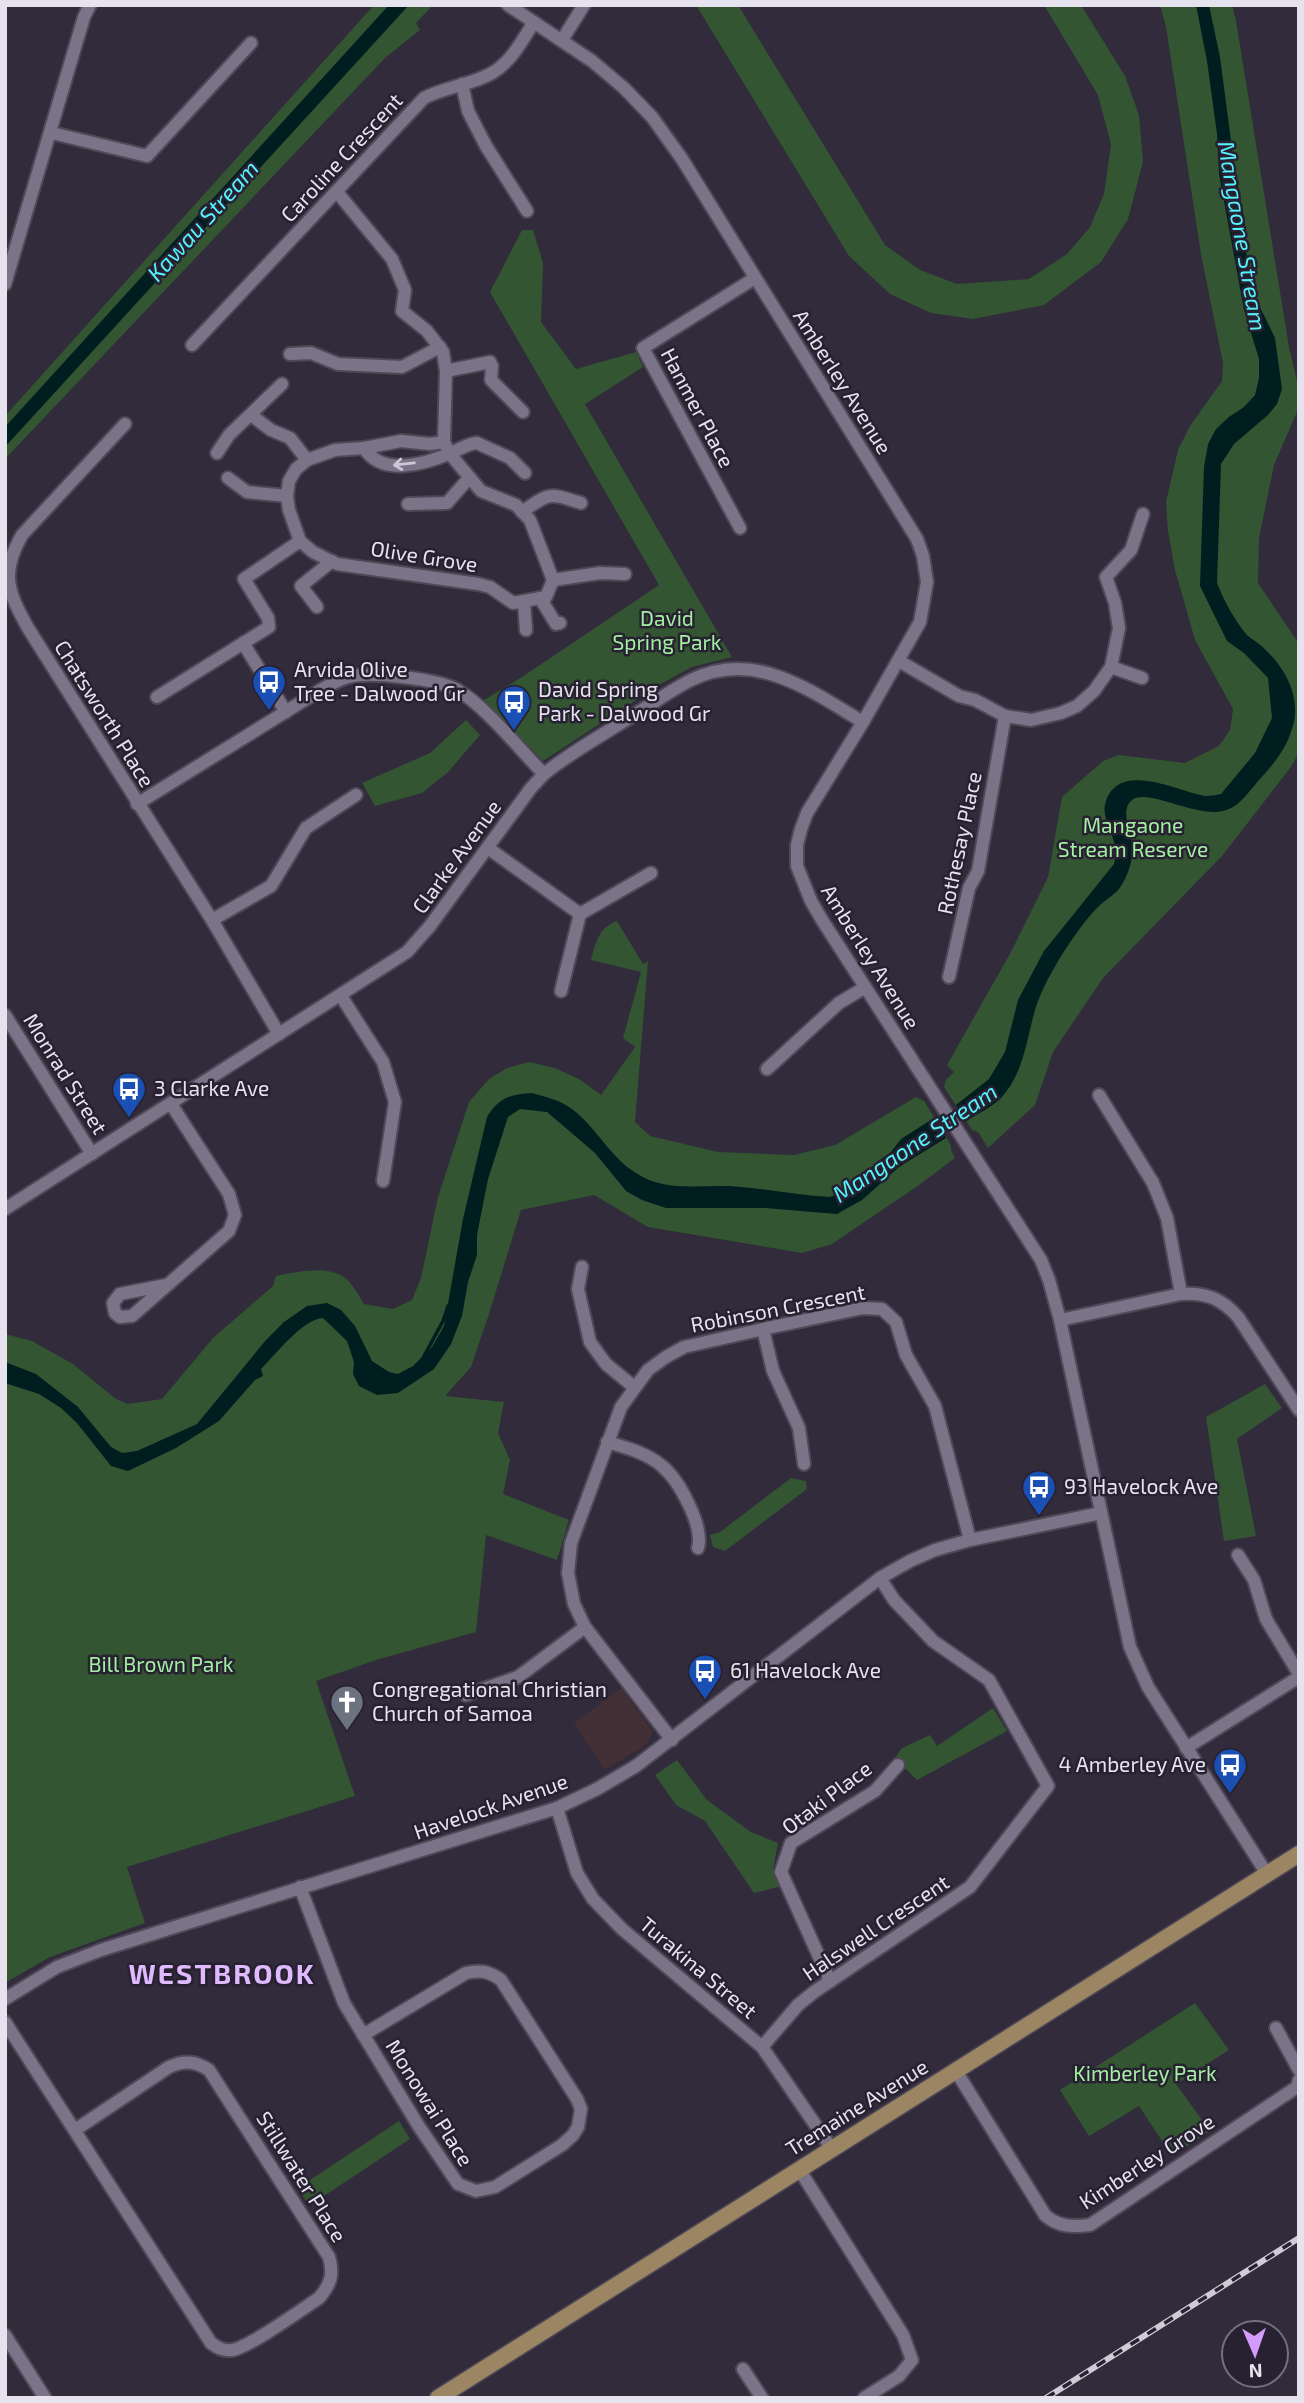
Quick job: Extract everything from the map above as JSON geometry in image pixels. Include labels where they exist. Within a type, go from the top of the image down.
[{"type":"main road","name":"Tremaine Avenue","points":[[438,2398],[1299,1854]]},
{"type":"street","points":[[5,284],[84,17],[90,5]]},
{"type":"street","name":"Amberley Avenue","points":[[508,5],[592,61],[652,117],[681,159],[917,539],[925,568],[926,598],[920,622],[899,662],[807,813],[797,845],[797,866],[811,901],[864,988],[1041,1260],[1060,1320],[1130,1647],[1148,1687],[1267,1874]]},
{"type":"street","points":[[562,40],[584,5]]},
{"type":"street","name":"Caroline Crescent","points":[[192,345],[424,98],[490,74],[504,64],[534,22]]},
{"type":"street","points":[[52,132],[147,156],[251,43]]},
{"type":"street","points":[[462,84],[468,111],[486,146],[527,211]]},
{"type":"street","points":[[337,192],[392,259],[405,290],[402,311],[427,331],[440,347],[446,371],[447,448],[481,491],[516,505],[530,520],[553,580],[546,597],[524,602],[526,630]]},
{"type":"street","name":"Hanmer Place","points":[[740,528],[643,348],[755,278]]},
{"type":"street","points":[[290,354],[311,353],[338,364],[402,367],[440,347]]},
{"type":"street","points":[[446,371],[490,362],[491,380],[523,412]]},
{"type":"street","points":[[217,453],[220,445],[282,384]]},
{"type":"street","points":[[251,415],[271,430],[295,442],[307,460]]},
{"type":"street","name":"Chatsworth Place","points":[[125,424],[22,535],[10,560],[8,586],[27,628],[212,920],[279,1034]]},
{"type":"street","points":[[157,697],[269,626],[268,618],[244,579],[300,541],[286,496],[291,476],[307,460],[335,450],[401,441],[447,448]]},
{"type":"street","points":[[364,448],[374,461],[393,466],[421,462],[447,448],[477,443],[510,458],[525,473]]},
{"type":"street","points":[[228,478],[247,492],[286,496]]},
{"type":"street","points":[[408,504],[447,503],[469,478]]},
{"type":"street","points":[[522,512],[542,497],[554,494],[581,503]]},
{"type":"street","points":[[899,662],[959,696],[1021,720],[1041,719],[1077,706],[1098,686],[1111,667],[1119,628],[1107,577],[1131,550],[1143,514]]},
{"type":"street","name":"Olive Grove","points":[[300,541],[313,552],[332,561],[478,584],[490,587],[513,603],[524,602]]},
{"type":"street","points":[[317,607],[301,586],[332,561]]},
{"type":"street","points":[[553,580],[600,573],[625,574]]},
{"type":"street","points":[[540,598],[556,624],[560,623]]},
{"type":"street","points":[[243,643],[286,712]]},
{"type":"street","points":[[1111,667],[1142,678]]},
{"type":"street","name":"Clarke Avenue","points":[[5,1209],[407,952],[430,926],[544,774],[690,681],[718,671],[749,669],[779,675],[863,722]]},
{"type":"street","points":[[137,804],[339,680],[359,675],[373,674],[445,684],[466,695],[544,774]]},
{"type":"street","name":"Rothesay Place","points":[[949,976],[969,888],[978,871],[1005,716]]},
{"type":"street","points":[[212,920],[271,886],[306,828],[356,796]]},
{"type":"street","points":[[488,848],[580,915]]},
{"type":"street","points":[[561,991],[580,915],[651,873]]},
{"type":"street","points":[[767,1069],[839,1003],[864,988]]},
{"type":"street","points":[[341,996],[383,1062],[395,1101],[383,1181]]},
{"type":"street","name":"Monrad Street","points":[[5,1015],[92,1154]]},
{"type":"street","points":[[1099,1095],[1153,1183],[1167,1218],[1181,1294]]},
{"type":"street","points":[[166,1285],[229,1231],[235,1215],[229,1194],[171,1104]]},
{"type":"street","points":[[582,1267],[578,1289],[590,1342],[606,1364],[634,1387]]},
{"type":"street","points":[[1060,1320],[1181,1294],[1216,1298],[1228,1306],[1299,1410]]},
{"type":"street","name":"Robinson Crescent","points":[[672,1740],[585,1627],[574,1604],[568,1573],[571,1542],[621,1407],[648,1370],[666,1357],[684,1348],[763,1329],[863,1308],[882,1309],[896,1322],[906,1355],[935,1406],[970,1540]]},
{"type":"street","points":[[763,1329],[773,1371],[799,1428],[804,1464]]},
{"type":"street","points":[[607,1441],[635,1451],[663,1466],[676,1482],[691,1512],[698,1536],[698,1548]]},
{"type":"street","name":"Havelock Avenue","points":[[5,2000],[50,1971],[75,1959],[557,1808],[616,1779],[672,1740],[880,1578],[910,1560],[970,1540],[1101,1513]]},
{"type":"street","points":[[1186,1748],[1299,1675],[1266,1619],[1254,1580],[1238,1555]]},
{"type":"street","name":"Halswell Crescent","points":[[762,2047],[798,2005],[970,1887],[1048,1786],[989,1680],[933,1641],[894,1600],[880,1578]]},
{"type":"street","points":[[466,1695],[518,1677],[585,1627]]},
{"type":"street","name":"Otaki Place","points":[[830,1981],[781,1872],[791,1843],[875,1791],[898,1765]]},
{"type":"street","name":"Turakina Street","points":[[557,1808],[577,1873],[593,1899],[622,1929],[762,2047],[832,2149]]},
{"type":"street","name":"Monowai Place","points":[[300,1887],[344,2004],[363,2035],[452,2178],[466,2189],[476,2191],[495,2187],[562,2145],[578,2127],[581,2117],[577,2099],[505,1985],[484,1970],[466,1972],[363,2035]]},
{"type":"street","name":"Stillwater Place","points":[[5,2022],[205,2337],[219,2349],[244,2346],[319,2298],[327,2290],[332,2275],[329,2257],[209,2070],[186,2061],[169,2067],[75,2130]]},
{"type":"street","points":[[1276,2028],[1299,2070]]},
{"type":"street","name":"Kimberley Grove","points":[[956,2071],[1045,2214],[1063,2226],[1075,2227],[1090,2225],[1297,2087],[1299,2080]]},
{"type":"street","points":[[799,2169],[904,2335],[912,2360],[899,2376],[864,2398]]},
{"type":"street","points":[[5,2335],[45,2398]]},
{"type":"street","points":[[743,2369],[762,2398]]},
{"type":"shaded area","points":[[621,1688],[653,1732],[647,1744],[605,1770],[574,1723]]},
{"type":"green space","points":[[374,5],[433,5],[416,23],[420,30],[386,57],[5,459],[5,416]]},
{"type":"green space","points":[[696,5],[738,5],[885,245],[920,270],[957,284],[1029,279],[1067,254],[1090,227],[1104,194],[1111,144],[1098,95],[1044,5],[1081,5],[1125,76],[1139,115],[1143,162],[1128,219],[1101,262],[1044,305],[973,319],[931,313],[890,294],[849,256]]},
{"type":"green space","name":"Mangaone Stream Reserve","points":[[1160,5],[1232,5],[1236,21],[1289,347],[1299,389],[1299,407],[1274,465],[1259,538],[1258,583],[1299,644],[1299,752],[1291,767],[1222,856],[1103,978],[1053,1052],[1035,1105],[988,1148],[978,1132],[972,1130],[944,1087],[946,1080],[954,1072],[947,1065],[1011,952],[1048,877],[1062,797],[1103,761],[1119,755],[1185,763],[1219,746],[1230,730],[1233,709],[1195,640],[1175,570],[1168,531],[1166,502],[1178,450],[1190,426],[1222,381],[1223,363],[1201,254],[1166,27]]},
{"type":"green space","name":"David Spring Park","points":[[522,230],[533,230],[543,263],[541,322],[576,369],[636,352],[643,367],[585,404],[732,657],[692,667],[659,685],[543,761],[484,700],[659,585],[490,292]]},
{"type":"green space","points":[[466,720],[480,735],[448,772],[422,793],[375,806],[362,783],[430,753]]},
{"type":"green space","name":"Bill Brown Park","points":[[617,921],[643,964],[648,961],[635,1122],[650,1136],[718,1152],[794,1155],[835,1145],[916,1097],[924,1101],[951,1145],[955,1158],[832,1244],[802,1253],[648,1227],[594,1195],[521,1210],[471,1367],[445,1396],[504,1402],[498,1433],[510,1460],[503,1494],[569,1520],[557,1560],[486,1535],[476,1632],[376,1660],[316,1681],[355,1796],[127,1867],[145,1923],[50,1957],[5,1983],[5,1334],[32,1341],[73,1364],[116,1399],[128,1404],[162,1399],[213,1338],[273,1286],[276,1276],[310,1270],[328,1271],[347,1279],[364,1304],[393,1309],[412,1300],[421,1278],[438,1197],[469,1102],[489,1079],[507,1068],[529,1062],[555,1068],[579,1079],[601,1095],[635,1047],[623,1038],[641,972],[591,960],[602,932]]},
{"type":"green space","points":[[1265,1384],[1282,1408],[1237,1439],[1256,1536],[1224,1541],[1206,1417]]},
{"type":"green space","points":[[791,1478],[806,1481],[807,1489],[725,1551],[713,1547],[710,1535],[720,1532]]},
{"type":"green space","points":[[993,1708],[1007,1731],[917,1780],[895,1758],[902,1748],[930,1735],[937,1746]]},
{"type":"green space","points":[[677,1760],[707,1800],[751,1832],[778,1843],[773,1869],[782,1886],[754,1893],[705,1821],[676,1805],[655,1775]]},
{"type":"green space","name":"Kimberley Park","points":[[1195,2003],[1229,2050],[1176,2084],[1210,2131],[1172,2156],[1139,2106],[1089,2136],[1060,2090]]},
{"type":"green space","points":[[399,2121],[410,2139],[309,2206],[298,2188]]},
{"type":"water","name":"Kawau Stream","points":[[389,5],[409,5],[5,447],[5,427]]},
{"type":"water","points":[[1196,5],[1209,5],[1220,57],[1235,171],[1245,223],[1244,242],[1255,297],[1275,338],[1282,389],[1277,404],[1234,444],[1221,464],[1217,583],[1246,634],[1275,659],[1287,678],[1294,699],[1294,722],[1285,746],[1276,760],[1246,796],[1229,809],[1205,811],[1150,798],[1132,800],[1126,816],[1132,856],[1125,880],[1084,923],[1051,974],[1037,1003],[1023,1056],[1009,1088],[993,1105],[966,1121],[956,1105],[989,1079],[1005,1052],[1018,1000],[1044,951],[1114,864],[1114,842],[1105,813],[1106,801],[1113,789],[1124,782],[1137,780],[1205,796],[1221,794],[1255,753],[1272,718],[1268,678],[1244,653],[1227,641],[1200,586],[1204,467],[1208,444],[1216,429],[1255,395],[1259,359],[1244,310],[1219,174],[1217,134]]},
{"type":"water","points":[[532,1093],[553,1099],[581,1116],[636,1173],[658,1183],[670,1185],[729,1186],[830,1197],[846,1191],[891,1152],[901,1139],[934,1118],[946,1138],[899,1167],[862,1200],[837,1214],[765,1208],[666,1208],[626,1191],[595,1153],[547,1112],[520,1109],[508,1117],[488,1179],[477,1235],[477,1255],[468,1282],[462,1316],[451,1344],[434,1369],[398,1393],[377,1395],[359,1386],[353,1374],[354,1362],[347,1341],[323,1318],[315,1320],[299,1331],[261,1369],[263,1376],[255,1380],[219,1421],[176,1448],[128,1471],[111,1466],[77,1423],[61,1408],[39,1394],[5,1383],[5,1362],[36,1374],[78,1407],[111,1447],[122,1453],[137,1451],[197,1424],[266,1340],[284,1322],[307,1306],[327,1303],[341,1310],[355,1326],[372,1361],[389,1372],[398,1374],[413,1366],[432,1347],[444,1326],[463,1219],[487,1117],[496,1105],[506,1098]]},
{"type":"waterway","name":"Mangaone Stream","points":[[424,1356],[448,1306]]},
{"type":"railway","points":[[1046,2398],[1299,2238]]},
{"type":"place","name":"Arvida Olive Tree - Dalwood Gr","points":[[269,712]]},
{"type":"place","name":"David Spring Park - Dalwood Gr","points":[[514,732]]},
{"type":"place","name":"3 Clarke Ave","points":[[129,1119]]},
{"type":"place","name":"93 Havelock Ave","points":[[1039,1517]]},
{"type":"place","name":"61 Havelock Ave","points":[[705,1701]]},
{"type":"place","name":"Congregational Christian Church of Samoa","points":[[347,1732]]},
{"type":"place","name":"4 Amberley Ave","points":[[1230,1795]]},
{"type":"district","name":"WESTBROOK","points":[[222,1974]]}]
